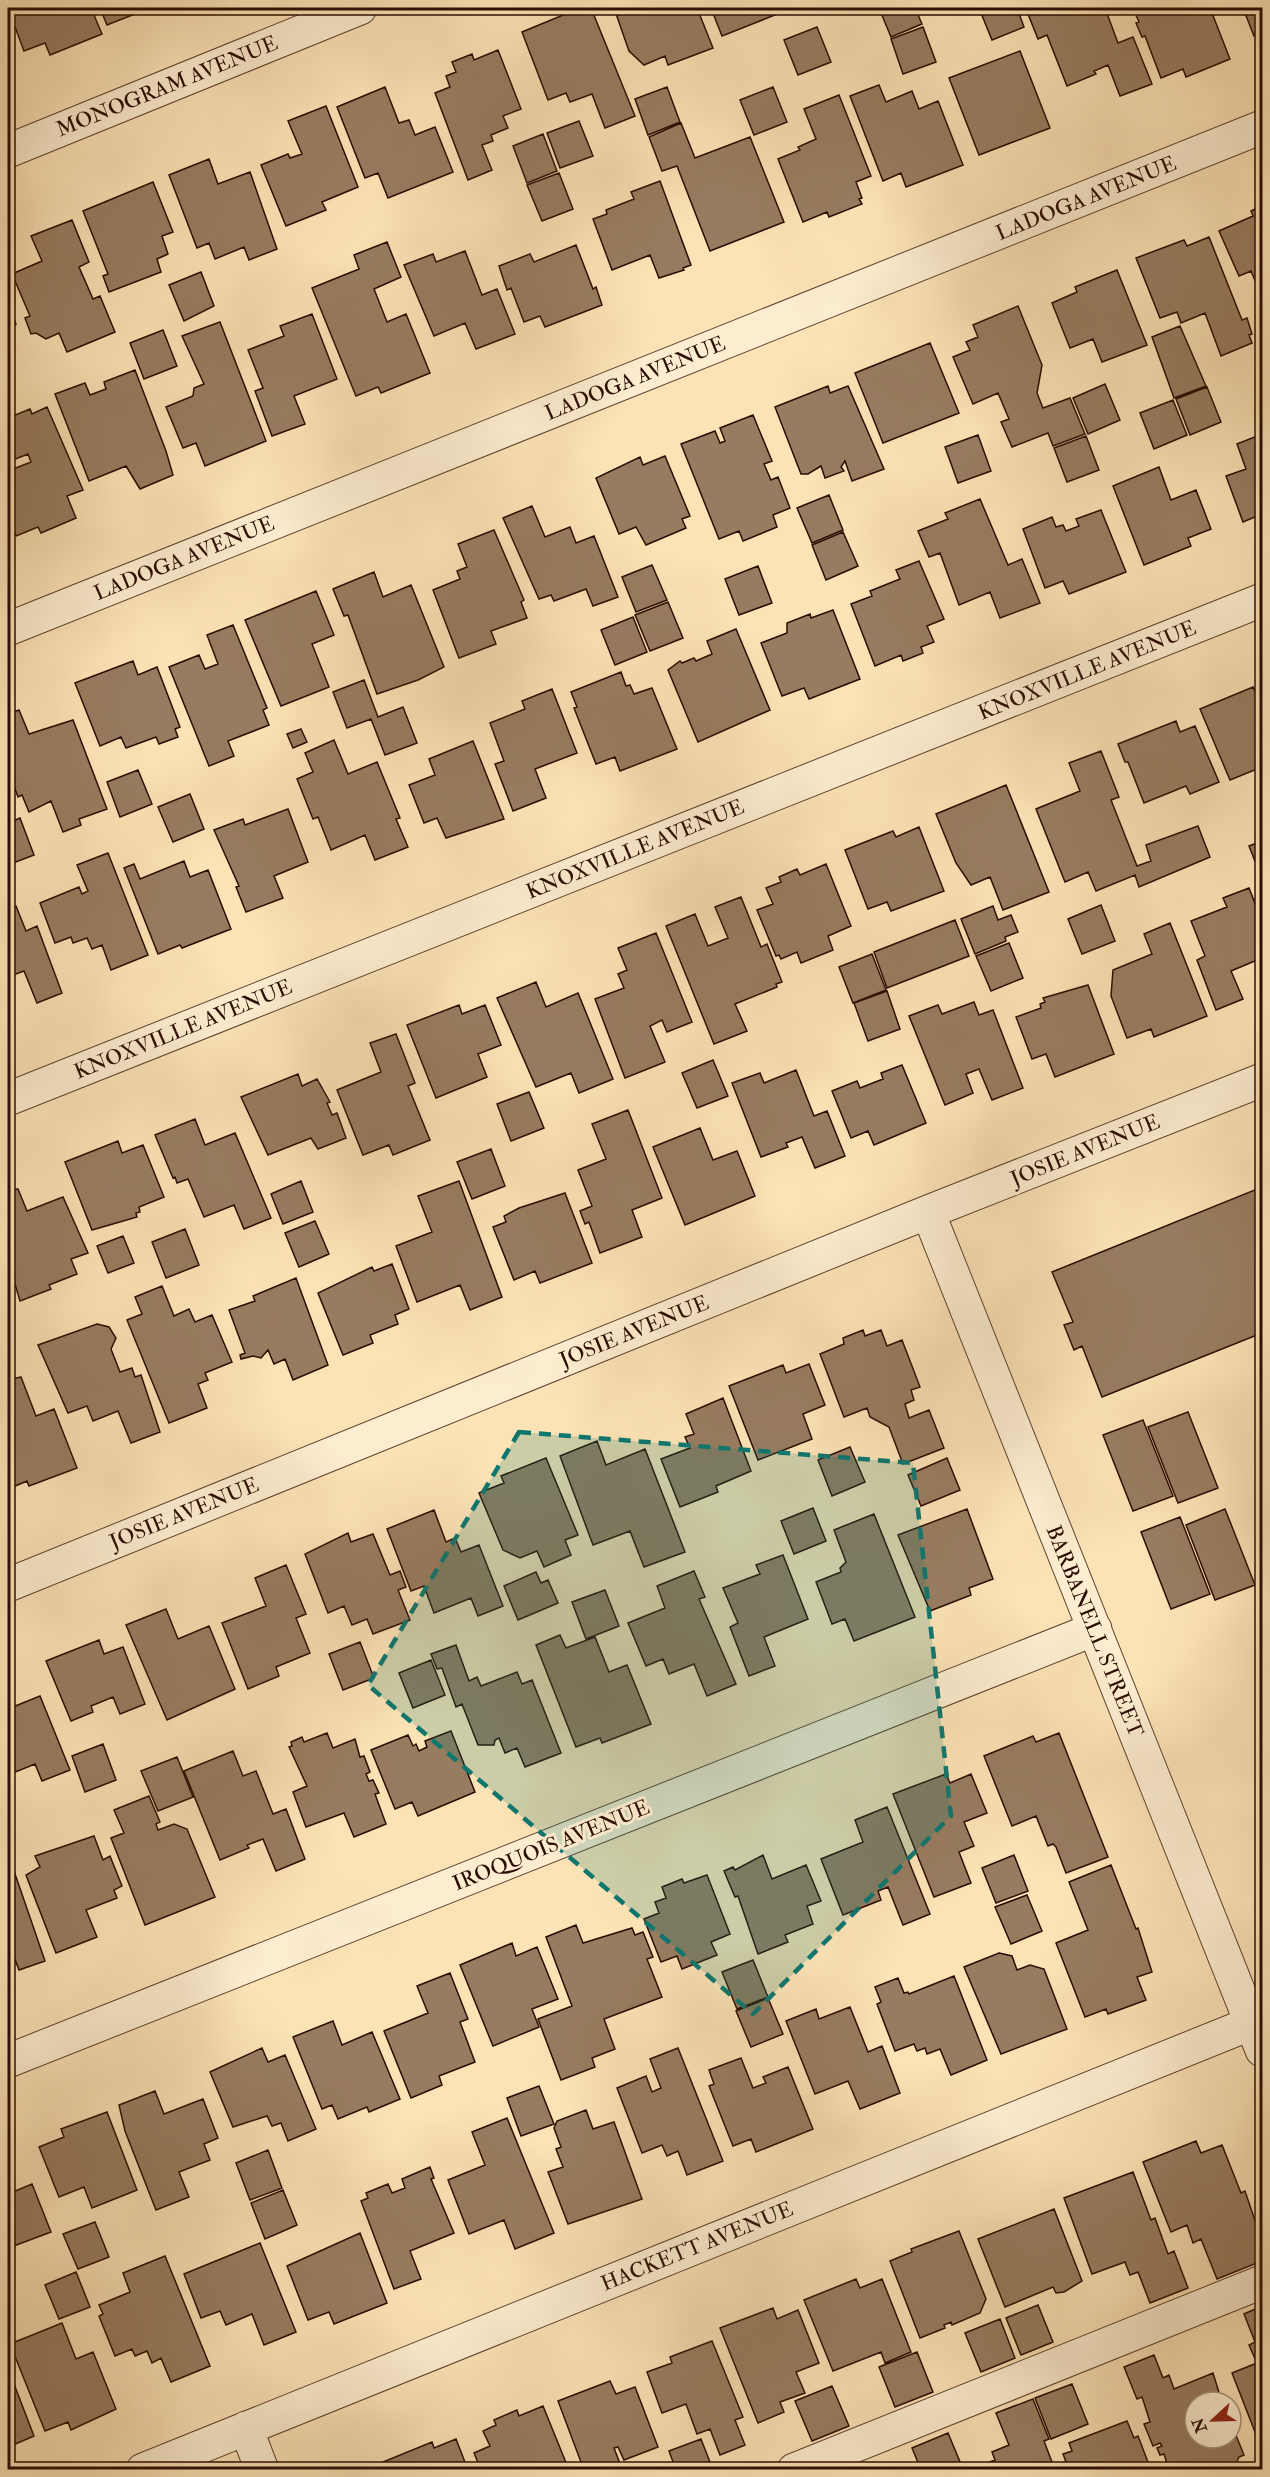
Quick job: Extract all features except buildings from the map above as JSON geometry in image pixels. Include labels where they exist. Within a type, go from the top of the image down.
[{"type":"street","name":"MONOGRAM AVENUE","points":[[8,151],[360,8]]},
{"type":"street","name":"LADOGA AVENUE","points":[[8,629],[1263,127]]},
{"type":"street","name":"KNOXVILLE AVENUE","points":[[8,1099],[1263,600]]},
{"type":"street","name":"JOSIE AVENUE","points":[[8,1585],[928,1212],[1263,1080]]},
{"type":"street","name":"BARBANELL STREET","points":[[928,1212],[1257,2036]]},
{"type":"street","name":"IROQUOIS AVENUE","points":[[8,2061],[1095,1629]]},
{"type":"street","name":"HACKETT AVENUE","points":[[143,2469],[1257,2036]]},
{"type":"street","points":[[795,2469],[1263,2282]]},
{"type":"street","points":[[246,2428],[262,2469]]},
{"type":"highlighted area","points":[[519,1432],[913,1463],[951,1816],[753,2014],[368,1685]]}]
